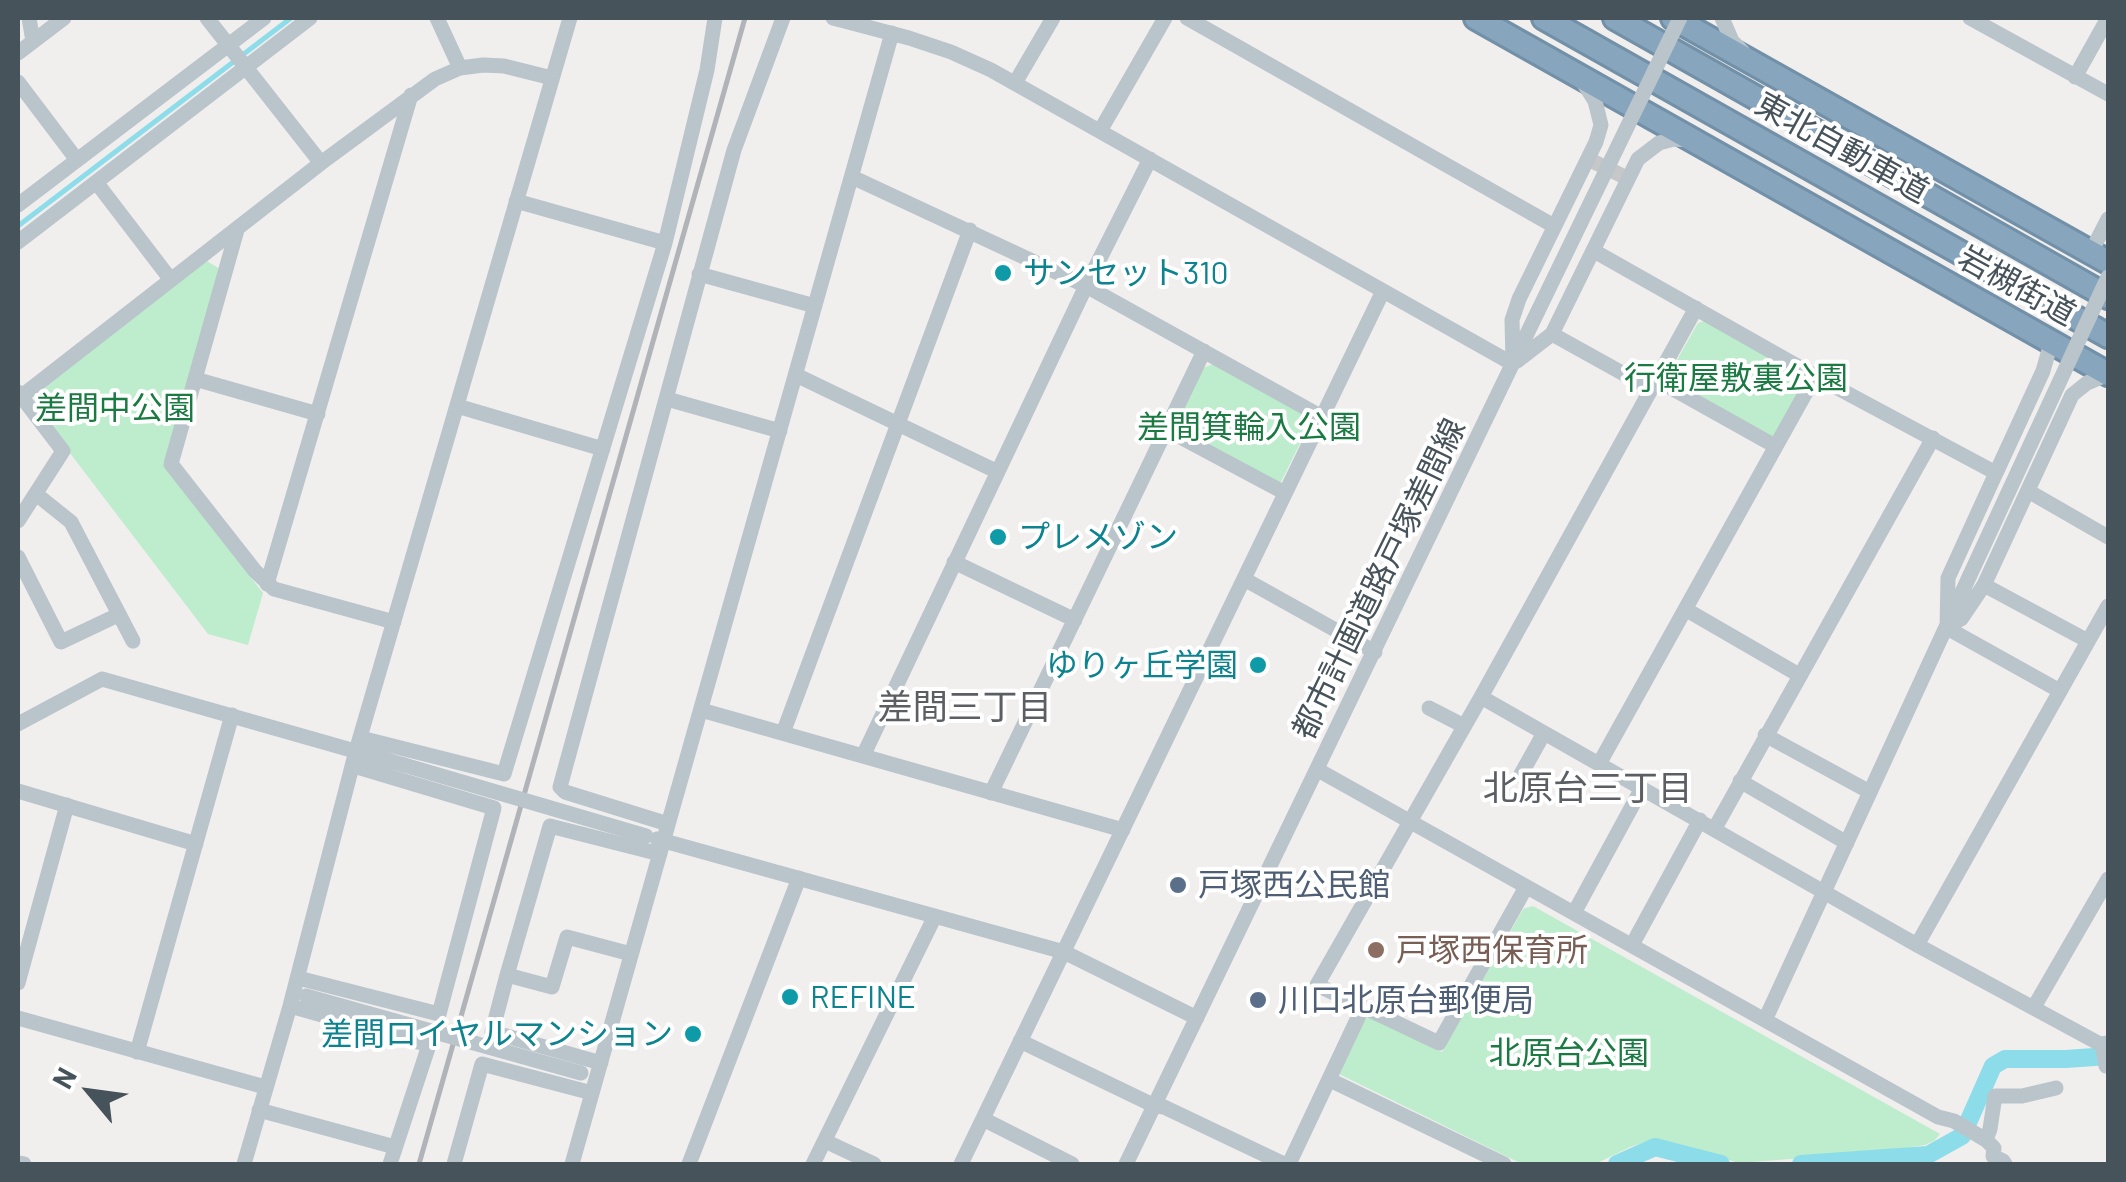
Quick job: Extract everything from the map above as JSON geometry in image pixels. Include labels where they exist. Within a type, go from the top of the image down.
[{"type":"highway","name":"岩槻街道","points":[[1476,18],[2108,374]]},
{"type":"highway","name":"東北自動車道","points":[[1544,18],[2108,336]]},
{"type":"highway","name":"東北自動車道","points":[[1615,18],[2108,296]]},
{"type":"highway","name":"岩槻街道","points":[[1676,18],[2100,257]]},
{"type":"street","points":[[29,18],[33,41]]},
{"type":"street","points":[[18,53],[64,18]]},
{"type":"street","points":[[207,18],[321,163]]},
{"type":"street","points":[[18,206],[264,18]]},
{"type":"street","points":[[18,242],[310,18]]},
{"type":"street","points":[[437,18],[460,68]]},
{"type":"street","points":[[244,1164],[297,993],[357,752],[570,18]]},
{"type":"street","points":[[357,752],[504,774],[665,243],[707,70],[715,18]]},
{"type":"street","points":[[668,824],[565,792],[560,786],[734,150],[783,18]]},
{"type":"street","points":[[833,18],[951,52],[1015,84],[1513,364]]},
{"type":"street","points":[[1015,84],[1052,18]]},
{"type":"street","points":[[1100,131],[1165,18]]},
{"type":"street","points":[[1187,18],[1554,226]]},
{"type":"street","name":"都市計画道路戸塚差間線","points":[[1126,1164],[1676,18]]},
{"type":"street","points":[[1722,18],[1732,41],[1754,63]]},
{"type":"street","points":[[1970,18],[2108,94]]},
{"type":"street","points":[[2075,77],[2108,18]]},
{"type":"street","points":[[572,1164],[592,1077],[632,954],[892,33]]},
{"type":"street","points":[[18,521],[63,451],[19,396],[435,79],[460,68],[483,65],[552,78]]},
{"type":"street","points":[[1513,364],[1512,320],[1601,125],[1594,101],[1575,73]]},
{"type":"street","points":[[18,82],[78,160]]},
{"type":"street","points":[[268,584],[411,96]]},
{"type":"street","points":[[1513,364],[1552,334],[1638,159],[1660,143],[1694,140]]},
{"type":"street","points":[[863,756],[1150,159]]},
{"type":"street","points":[[852,176],[1086,286],[1322,417]]},
{"type":"street","points":[[96,182],[171,280]]},
{"type":"street","points":[[516,201],[665,243]]},
{"type":"street","points":[[2100,257],[2108,218]]},
{"type":"street","points":[[238,228],[171,464],[274,589],[394,622]]},
{"type":"street","points":[[783,734],[970,230]]},
{"type":"street","points":[[1594,251],[1996,473]]},
{"type":"street","points":[[699,274],[816,306]]},
{"type":"street","points":[[1977,580],[2108,278]]},
{"type":"street","points":[[961,1164],[1383,292]]},
{"type":"street","points":[[1526,887],[1439,1043],[1317,985],[1696,308]]},
{"type":"street","points":[[1552,334],[1775,446]]},
{"type":"street","points":[[1946,628],[1948,578],[2043,371],[2051,342]]},
{"type":"street","points":[[991,793],[1204,351]]},
{"type":"street","points":[[796,374],[998,472]]},
{"type":"street","points":[[1764,1020],[1946,628],[2028,491],[2072,395],[2088,382],[2108,374]]},
{"type":"street","points":[[1600,764],[1815,376]]},
{"type":"street","points":[[195,379],[318,414]]},
{"type":"street","points":[[667,400],[780,431]]},
{"type":"street","points":[[457,406],[603,449]]},
{"type":"street","points":[[1167,430],[1286,493]]},
{"type":"street","points":[[1715,828],[1933,438]]},
{"type":"street","points":[[2028,491],[2108,537]]},
{"type":"street","points":[[36,494],[71,522],[132,641]]},
{"type":"street","points":[[18,556],[61,642],[118,615]]},
{"type":"street","points":[[954,562],[1075,620]]},
{"type":"street","points":[[1244,579],[1374,652]]},
{"type":"street","points":[[1977,580],[2098,634]]},
{"type":"street","points":[[1918,945],[2060,691],[2098,634],[2108,606]]},
{"type":"street","points":[[1686,608],[1800,674]]},
{"type":"street","points":[[1946,628],[2060,691]]},
{"type":"street","points":[[18,724],[102,679],[646,836],[661,848]]},
{"type":"street","points":[[1481,697],[2034,1007],[2105,1051]]},
{"type":"street","points":[[1429,708],[1464,726]]},
{"type":"street","points":[[700,710],[1123,830]]},
{"type":"street","points":[[138,1052],[232,715]]},
{"type":"street","points":[[1520,776],[1544,733]]},
{"type":"street","points":[[1765,735],[1870,792]]},
{"type":"street","points":[[297,993],[439,1014],[494,808],[357,752]]},
{"type":"street","points":[[1318,770],[1980,1136],[1994,1148],[1995,1162]]},
{"type":"street","points":[[1740,781],[1847,842]]},
{"type":"street","points":[[1574,913],[1642,788]]},
{"type":"street","points":[[18,790],[196,844]]},
{"type":"street","points":[[18,983],[66,805]]},
{"type":"street","points":[[1632,946],[1700,820]]},
{"type":"street","points":[[592,1077],[492,1032],[550,826],[799,878],[1064,952],[1197,1018]]},
{"type":"street","points":[[689,1164],[799,878]]},
{"type":"street","points":[[2034,1007],[2108,879]]},
{"type":"street","points":[[813,1164],[935,916]]},
{"type":"street","points":[[507,975],[552,987],[566,937],[632,954]]},
{"type":"street","points":[[297,993],[592,1077]]},
{"type":"street","points":[[297,993],[429,1045],[390,1164]]},
{"type":"street","points":[[1020,1041],[1286,1164],[1363,1008]]},
{"type":"street","points":[[18,1018],[265,1087]]},
{"type":"street","points":[[454,1164],[482,1064],[592,1077]]},
{"type":"street","points":[[1330,1080],[1504,1164]]},
{"type":"street","points":[[1980,1136],[1990,1129],[1994,1096],[2022,1096],[2056,1088]]},
{"type":"street","points":[[259,1110],[395,1147]]},
{"type":"street","points":[[983,1119],[1072,1164]]},
{"type":"street","points":[[825,1140],[874,1164]]},
{"type":"green space","name":"差間中公園","points":[[205,260],[220,269],[164,466],[263,593],[248,645],[208,634],[34,406],[34,392]]},
{"type":"green space","name":"行衛屋敷裏公園","points":[[1708,320],[1800,371],[1804,382],[1775,436],[1766,437],[1670,384],[1669,374],[1698,323]]},
{"type":"green space","name":"差間箕輪入公園","points":[[1213,364],[1305,414],[1308,427],[1281,482],[1275,484],[1179,431],[1176,423],[1203,368]]},
{"type":"green space","name":"北原台公園","points":[[1533,906],[1940,1134],[1925,1145],[1879,1152],[1739,1163],[1654,1139],[1595,1164],[1522,1164],[1339,1074],[1359,1021],[1369,1017],[1442,1052],[1523,909]]},
{"type":"waterway","points":[[18,226],[291,18]]},
{"type":"waterway","points":[[1801,1164],[1928,1155],[1962,1136],[1993,1066],[2005,1059],[2108,1056]]},
{"type":"waterway","points":[[1617,1164],[1655,1147],[1721,1164]]},
{"type":"tunnel","points":[[1588,159],[1629,179]]},
{"type":"railway","points":[[419,1164],[745,18]]},
{"type":"place","name":"サンセット310","points":[[1003,273]]},
{"type":"place","name":"プレメゾン","points":[[998,537]]},
{"type":"place","name":"ゆりヶ丘学園","points":[[1258,665]]},
{"type":"place","name":"戸塚西公民館","points":[[1178,885]]},
{"type":"place","name":"戸塚西保育所","points":[[1376,950]]},
{"type":"place","name":"REFINE","points":[[790,997]]},
{"type":"place","name":"川口北原台郵便局","points":[[1258,1000]]},
{"type":"place","name":"差間ロイヤルマンション","points":[[693,1034]]},
{"type":"district","name":"差間三丁目","points":[[965,707]]},
{"type":"district","name":"北原台三丁目","points":[[1588,788]]}]
